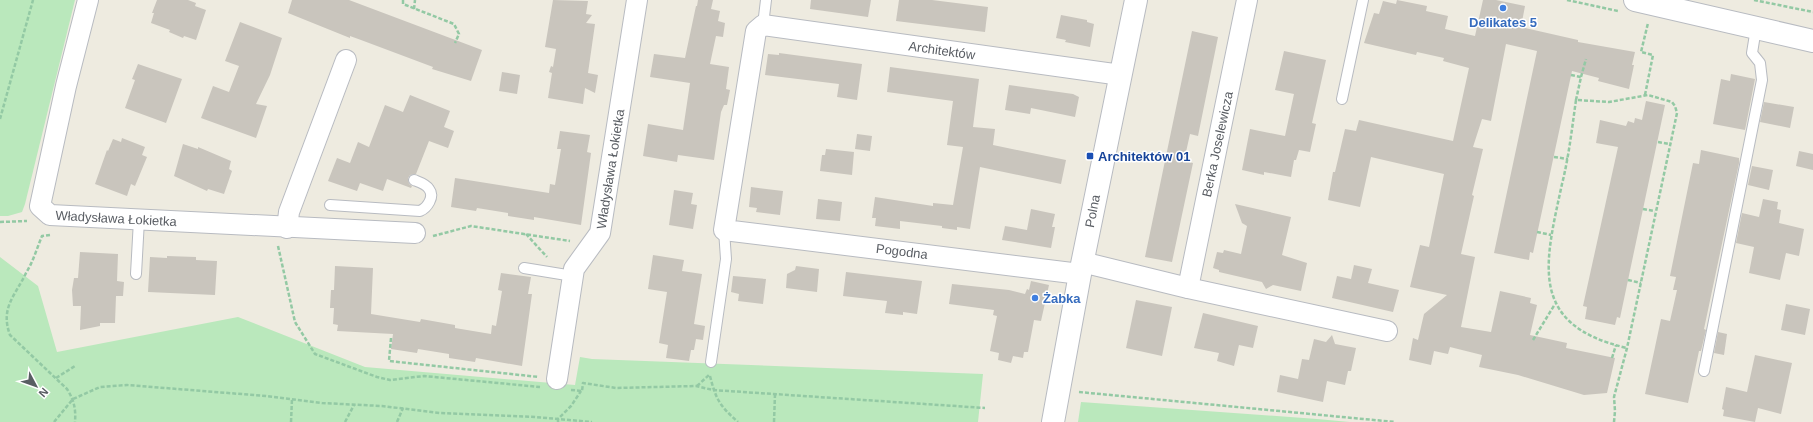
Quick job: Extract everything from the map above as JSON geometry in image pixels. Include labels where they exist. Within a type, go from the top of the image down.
[{"type":"street","name":"Władysława Łokietka","points":[[88,0],[66,86],[40,206],[50,215],[280,227],[401,224]]},
{"type":"street","name":"Władysława Łokietka","points":[[561,384],[568,275],[600,233],[637,0]]},
{"type":"street","name":"Polna","points":[[1053,422],[1081,268],[1136,0]]},
{"type":"street","name":"Berka Joselewicza","points":[[1188,288],[1247,0]]},
{"type":"street","points":[[1627,6],[1756,28],[1813,41]]},
{"type":"street","name":"Architektów","points":[[763,25],[1121,75]]},
{"type":"street","points":[[724,230],[756,31],[763,25]]},
{"type":"street","points":[[280,227],[289,212],[346,60]]},
{"type":"street","name":"Pogodna","points":[[724,230],[1081,268]]},
{"type":"street","points":[[1081,268],[1188,288],[1387,331]]},
{"type":"lane","points":[[763,25],[766,0]]},
{"type":"lane","points":[[1342,99],[1363,0]]},
{"type":"lane","points":[[1704,371],[1762,80],[1760,63],[1752,53],[1756,28]]},
{"type":"lane","points":[[330,205],[401,224],[425,208],[430,200],[429,189],[414,180]]},
{"type":"lane","points":[[136,274],[139,220]]},
{"type":"lane","points":[[711,362],[726,259],[724,230]]},
{"type":"lane","points":[[524,268],[568,275]]},
{"type":"path","points":[[0,119],[33,0]]},
{"type":"path","points":[[403,0],[403,4],[454,24],[459,34],[455,43]]},
{"type":"path","points":[[414,9],[415,0]]},
{"type":"path","points":[[1568,0],[1627,6]]},
{"type":"path","points":[[1754,0],[1813,12]]},
{"type":"path","points":[[1645,95],[1654,55],[1641,52],[1648,23]]},
{"type":"path","points":[[1586,59],[1576,100],[1568,159],[1551,235],[1548,272],[1556,303],[1570,323],[1584,333],[1627,348]]},
{"type":"path","points":[[1571,75],[1582,77]]},
{"type":"path","points":[[1576,100],[1609,102],[1645,95],[1667,100],[1675,106],[1677,113],[1669,144],[1627,348],[1614,398],[1614,422]]},
{"type":"path","points":[[1658,142],[1669,144]]},
{"type":"path","points":[[1554,157],[1568,159]]},
{"type":"path","points":[[0,222],[27,221],[40,206]]},
{"type":"path","points":[[1643,209],[1655,211]]},
{"type":"path","points":[[61,216],[58,235],[42,236],[28,272],[4,310],[6,327],[10,335],[56,378],[73,399],[75,422]]},
{"type":"path","points":[[401,224],[422,229],[430,236],[471,226],[592,244]]},
{"type":"path","points":[[280,227],[295,322],[315,354],[377,377],[390,380],[424,376],[583,384],[616,388],[696,386],[713,390],[985,408]]},
{"type":"path","points":[[1537,232],[1551,235]]},
{"type":"path","points":[[526,234],[568,275]]},
{"type":"path","points":[[1628,280],[1641,283]]},
{"type":"path","points":[[1533,340],[1556,303]]},
{"type":"path","points":[[391,338],[389,361],[561,384],[582,391]]},
{"type":"path","points":[[1612,358],[1616,345]]},
{"type":"path","points":[[56,378],[75,366]]},
{"type":"path","points":[[696,386],[709,374],[713,390],[722,408],[738,422]]},
{"type":"path","points":[[558,421],[582,391],[583,384]]},
{"type":"path","points":[[54,422],[73,399],[100,387],[127,385],[402,408],[440,413],[592,422]]},
{"type":"path","points":[[1076,391],[1395,422]]},
{"type":"path","points":[[774,422],[775,394]]},
{"type":"path","points":[[292,399],[292,422]]},
{"type":"path","points":[[345,422],[354,405]]},
{"type":"path","points":[[397,422],[402,408]]},
{"type":"green space","points":[[0,0],[75,0],[25,204],[22,212],[8,216],[0,216]]},
{"type":"green space","points":[[0,257],[38,286],[57,352],[238,317],[365,367],[575,385],[580,357],[592,359],[983,374],[978,422],[0,422]]},
{"type":"green space","points":[[1081,402],[1317,419],[1350,422],[1078,422]]},
{"type":"building","points":[[157,0],[188,0],[196,3],[195,6],[206,10],[196,40],[184,36],[183,38],[169,32],[170,30],[151,23],[154,13],[152,13]]},
{"type":"building","points":[[292,0],[349,0],[482,50],[471,81],[432,69],[433,67],[350,36],[350,38],[288,13]]},
{"type":"building","points":[[553,0],[588,1],[586,14],[592,15],[586,23],[595,24],[588,73],[598,75],[595,93],[585,88],[583,104],[548,98],[552,73],[549,72],[551,66],[553,67],[556,49],[545,47]]},
{"type":"building","points":[[698,0],[713,0],[711,9],[720,11],[718,21],[725,23],[723,37],[716,36],[710,64],[729,67],[726,89],[730,90],[727,105],[724,105],[721,112],[714,160],[678,155],[677,162],[643,156],[648,124],[683,130],[690,83],[650,77],[654,54],[685,58]]},
{"type":"building","points":[[811,0],[871,0],[868,17],[810,9]]},
{"type":"building","points":[[899,0],[932,0],[988,7],[985,32],[896,21]]},
{"type":"building","points":[[1397,0],[1427,6],[1426,11],[1448,16],[1445,29],[1475,36],[1483,0],[1496,0],[1525,6],[1521,27],[1578,40],[1578,42],[1635,52],[1629,89],[1598,81],[1599,78],[1572,71],[1533,253],[1530,252],[1529,260],[1494,253],[1537,51],[1506,44],[1491,121],[1482,119],[1473,147],[1483,149],[1472,195],[1474,196],[1461,254],[1475,257],[1461,327],[1491,332],[1500,291],[1531,298],[1530,303],[1537,305],[1530,335],[1567,343],[1566,348],[1615,358],[1607,393],[1584,395],[1518,375],[1479,367],[1482,355],[1450,347],[1448,354],[1434,351],[1431,365],[1409,360],[1413,338],[1418,340],[1424,314],[1447,295],[1410,287],[1420,245],[1429,247],[1444,174],[1371,157],[1360,207],[1328,200],[1333,172],[1335,172],[1345,129],[1356,131],[1359,120],[1453,141],[1469,68],[1443,61],[1444,58],[1417,52],[1416,55],[1364,43],[1374,13],[1379,14],[1383,1],[1396,4]]},
{"type":"building","points":[[1061,15],[1087,20],[1087,22],[1094,24],[1090,47],[1065,42],[1066,40],[1056,38]]},
{"type":"building","points":[[240,22],[282,38],[270,75],[256,104],[267,106],[256,138],[201,118],[213,86],[229,92],[239,66],[225,61]]},
{"type":"building","points":[[1192,31],[1218,37],[1198,136],[1190,134],[1184,161],[1193,163],[1172,262],[1145,257]]},
{"type":"building","points":[[1284,51],[1326,60],[1312,123],[1316,124],[1310,152],[1299,150],[1296,160],[1294,160],[1291,177],[1264,172],[1264,175],[1242,170],[1250,129],[1285,136],[1294,94],[1275,90]]},
{"type":"building","points":[[779,53],[862,64],[857,100],[837,97],[839,84],[765,75],[768,54],[779,55]]},
{"type":"building","points":[[138,64],[182,79],[166,123],[125,108],[135,80],[132,79]]},
{"type":"building","points":[[890,67],[979,79],[973,127],[995,129],[993,145],[1066,160],[1061,184],[980,167],[970,229],[957,227],[957,230],[942,228],[942,226],[900,221],[900,229],[875,226],[876,218],[872,218],[875,197],[933,206],[933,203],[953,205],[963,147],[947,145],[953,101],[887,92]]},
{"type":"building","points":[[502,72],[520,75],[517,94],[499,91]]},
{"type":"building","points":[[1731,74],[1755,79],[1745,130],[1713,124],[1721,79],[1730,81]]},
{"type":"building","points":[[1009,85],[1073,94],[1079,97],[1075,117],[1031,108],[1030,114],[1005,110]]},
{"type":"building","points":[[410,95],[450,111],[444,127],[454,131],[448,148],[429,141],[416,174],[410,175],[408,178],[409,184],[412,186],[411,188],[387,179],[383,191],[360,183],[357,191],[328,181],[337,158],[350,163],[358,142],[369,147],[385,105],[403,112]]},
{"type":"building","points":[[1646,101],[1665,105],[1620,318],[1617,317],[1615,325],[1585,319],[1587,307],[1583,306],[1618,147],[1596,143],[1600,120],[1626,126],[1628,121],[1634,123],[1635,118],[1642,120]]},
{"type":"building","points":[[1764,102],[1794,107],[1790,128],[1760,122]]},
{"type":"building","points":[[560,131],[590,135],[587,152],[591,153],[581,225],[534,217],[534,220],[508,216],[508,213],[477,208],[476,211],[451,207],[455,178],[549,193],[550,184],[555,185],[561,149],[557,149]]},
{"type":"building","points":[[857,134],[872,136],[870,151],[855,149]]},
{"type":"building","points":[[122,138],[145,147],[142,155],[147,157],[135,186],[131,184],[127,196],[95,184],[107,150],[108,151],[113,139],[121,142]]},
{"type":"building","points":[[183,144],[198,149],[198,147],[231,161],[229,169],[232,171],[224,194],[208,189],[207,191],[174,176]]},
{"type":"building","points":[[826,149],[854,152],[852,175],[820,171],[822,155],[825,155]]},
{"type":"building","points":[[1701,150],[1739,158],[1739,163],[1704,329],[1706,330],[1701,351],[1699,351],[1688,403],[1645,394],[1661,319],[1670,321],[1677,290],[1673,290],[1676,277],[1670,276],[1693,163],[1699,164]]},
{"type":"building","points":[[1799,151],[1813,154],[1813,170],[1796,166]]},
{"type":"building","points":[[1752,166],[1773,170],[1769,190],[1748,185]]},
{"type":"building","points":[[751,187],[783,191],[780,215],[756,212],[757,208],[749,207]]},
{"type":"building","points":[[674,190],[693,193],[691,204],[697,205],[693,229],[669,225]]},
{"type":"building","points":[[818,199],[842,202],[840,221],[816,219]]},
{"type":"building","points":[[1763,199],[1778,202],[1777,209],[1781,210],[1779,223],[1804,229],[1799,256],[1786,253],[1780,280],[1749,273],[1754,247],[1736,243],[1742,213],[1759,217]]},
{"type":"building","points":[[1235,204],[1291,217],[1282,255],[1307,263],[1301,291],[1273,285],[1266,289],[1262,282],[1219,272],[1219,270],[1213,268],[1217,252],[1223,253],[1224,250],[1241,254],[1247,226],[1242,223]]},
{"type":"building","points":[[1031,209],[1055,214],[1052,227],[1055,227],[1051,248],[1002,240],[1005,226],[1027,230]]},
{"type":"building","points":[[80,252],[118,254],[117,281],[124,282],[123,296],[116,296],[115,323],[100,323],[100,326],[80,330],[81,306],[73,306],[72,290],[74,278],[78,278]]},
{"type":"building","points":[[653,255],[684,260],[682,271],[702,274],[694,324],[705,326],[703,340],[696,339],[694,350],[691,350],[689,361],[666,358],[668,345],[659,343],[667,292],[648,289]]},
{"type":"building","points":[[167,256],[196,257],[196,260],[217,261],[215,295],[148,292],[150,257],[167,258]]},
{"type":"building","points":[[1354,265],[1372,269],[1368,283],[1399,290],[1393,312],[1332,298],[1337,276],[1351,279]]},
{"type":"building","points":[[335,266],[373,268],[371,314],[420,322],[421,319],[455,325],[455,328],[491,334],[492,325],[496,326],[502,291],[498,290],[501,273],[531,277],[528,294],[532,294],[522,366],[476,358],[475,362],[449,358],[449,354],[418,349],[417,353],[391,349],[393,334],[337,331],[338,325],[333,324],[334,308],[330,308],[331,290],[334,290]]},
{"type":"building","points":[[796,266],[819,269],[817,292],[786,288],[787,274],[795,270]]},
{"type":"building","points":[[846,272],[922,281],[917,314],[903,312],[903,315],[885,313],[887,301],[843,296]]},
{"type":"building","points":[[733,276],[766,279],[763,304],[738,301],[739,294],[731,292]]},
{"type":"building","points":[[1031,281],[1049,285],[1041,321],[1034,320],[1028,352],[1024,352],[1023,358],[1013,356],[1011,363],[998,360],[999,353],[990,351],[997,316],[993,315],[994,310],[949,304],[952,284],[1009,290],[1025,294],[1027,289],[1029,290]]},
{"type":"building","points":[[1136,300],[1172,307],[1162,356],[1126,348]]},
{"type":"building","points":[[1786,304],[1810,309],[1805,335],[1781,330]]},
{"type":"building","points":[[1203,313],[1258,326],[1253,348],[1239,345],[1234,366],[1217,361],[1219,353],[1194,348]]},
{"type":"building","points":[[1718,332],[1727,334],[1724,355],[1714,353]]},
{"type":"building","points":[[1332,335],[1335,344],[1356,348],[1351,371],[1348,371],[1345,385],[1327,381],[1323,402],[1277,392],[1280,375],[1298,379],[1302,359],[1309,360],[1314,339],[1326,342]]},
{"type":"building","points":[[1755,355],[1792,363],[1781,414],[1758,408],[1755,422],[1723,416],[1724,410],[1722,409],[1726,387],[1747,392]]},
{"type":"place","name":"Delikates 5","points":[[1503,8]]},
{"type":"place","name":"Architektów 01","points":[[1090,156]]},
{"type":"place","name":"Żabka","points":[[1035,298]]}]
